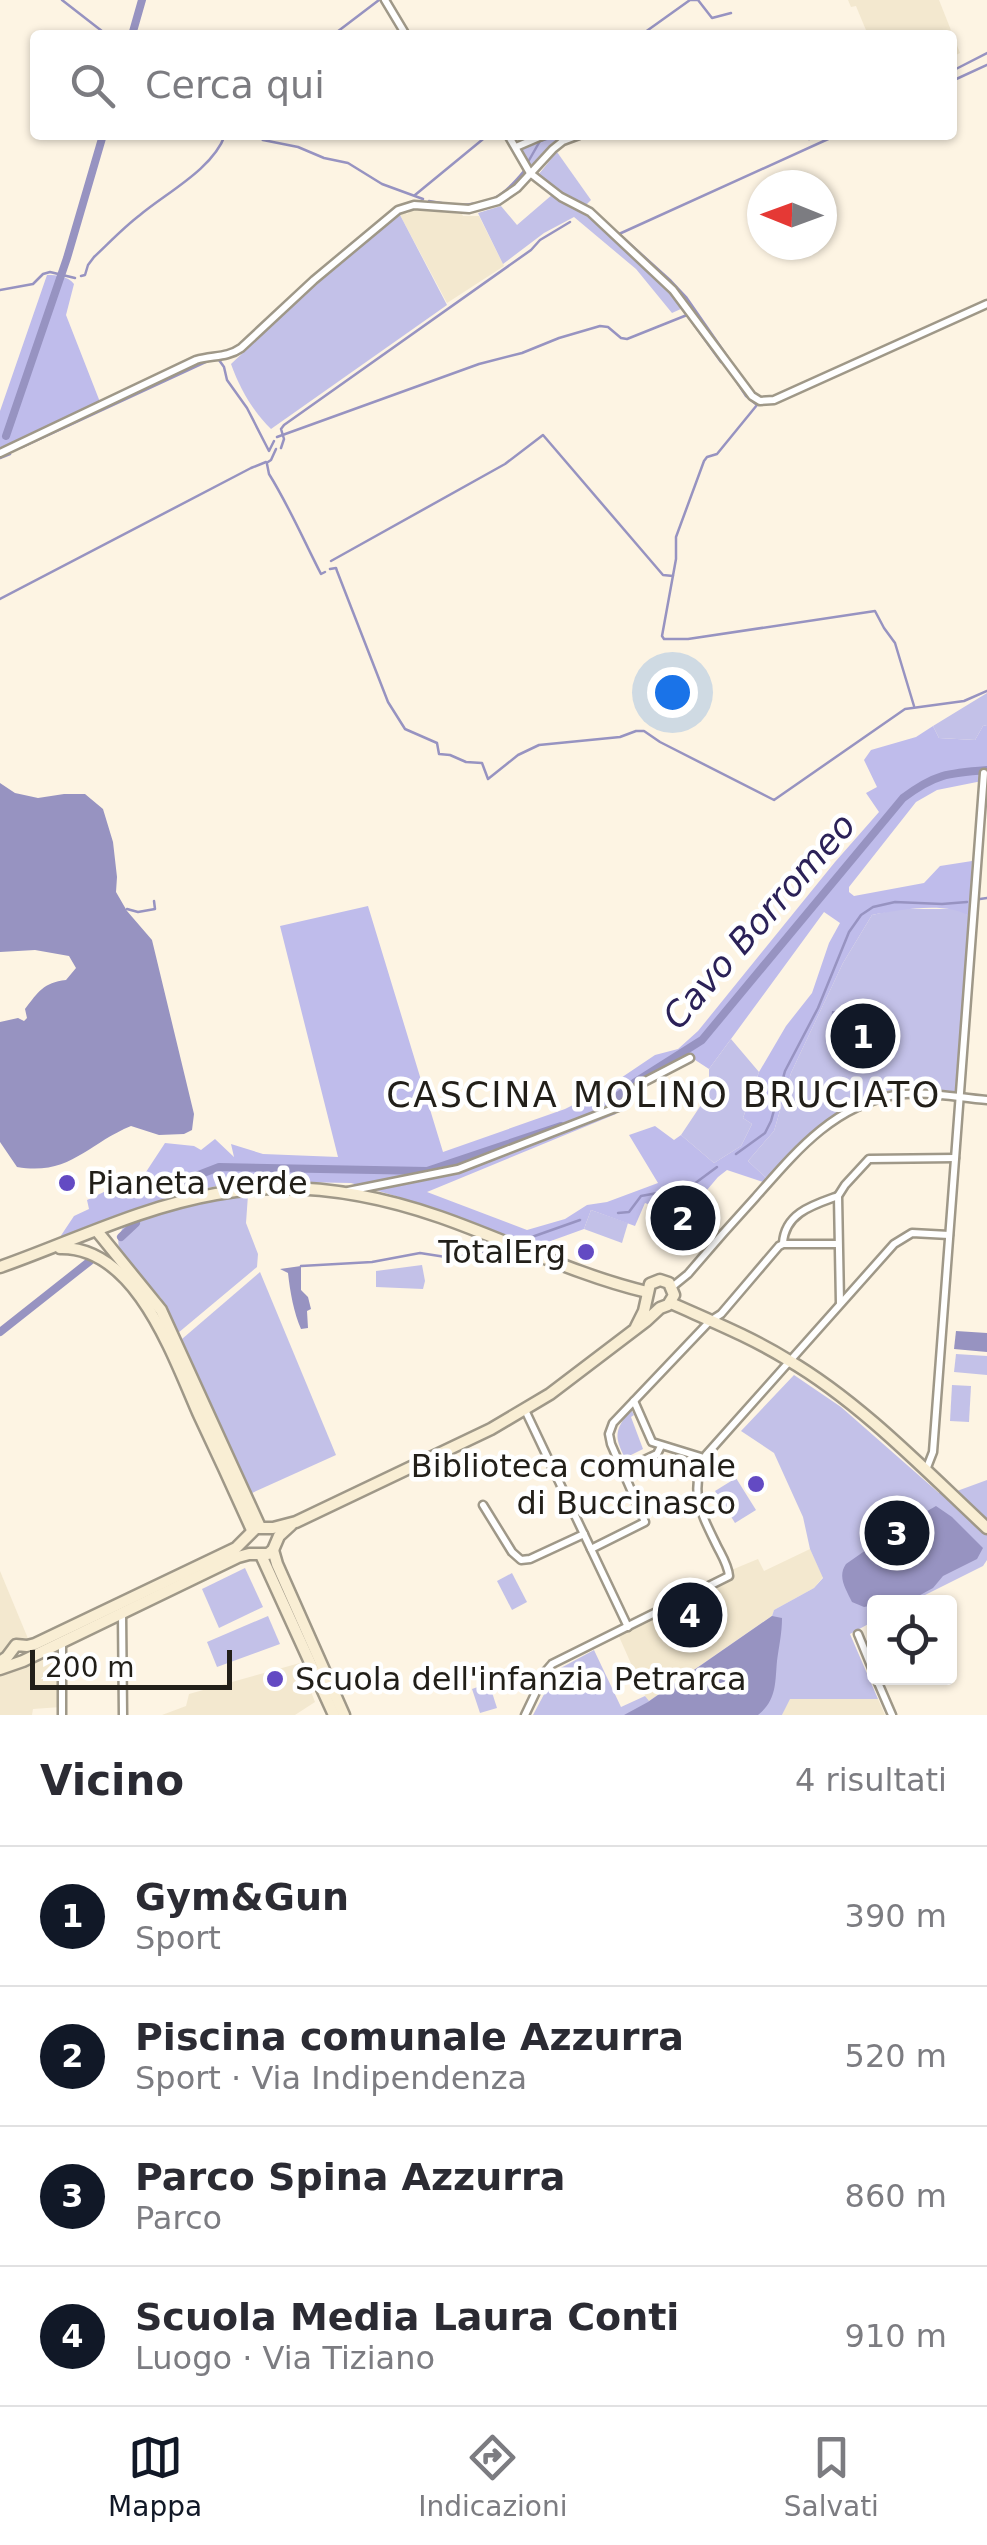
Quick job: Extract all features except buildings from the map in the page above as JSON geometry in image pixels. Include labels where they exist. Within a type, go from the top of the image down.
[{"type":"street","points":[[386,0],[403,30]]},
{"type":"street","points":[[511,140],[530,173],[561,197],[590,212],[673,290],[758,400],[774,400],[987,304]]},
{"type":"street","points":[[516,148],[533,140]]},
{"type":"street","points":[[0,453],[196,360],[230,355],[405,206],[461,210],[508,195],[566,140]]},
{"type":"street","points":[[926,1472],[932,1452],[984,773]]},
{"type":"street","points":[[977,869],[987,868]]},
{"type":"street","points":[[347,1192],[458,1168],[617,1108],[640,1084],[690,1058]]},
{"type":"street","points":[[672,1286],[688,1274],[798,1150],[836,1118],[871,1102],[910,1094],[987,1100]]},
{"type":"street","points":[[840,1304],[838,1196],[845,1185],[870,1159],[955,1158]]},
{"type":"street","points":[[0,1267],[181,1201],[217,1193],[294,1188],[347,1192],[442,1218],[647,1295],[653,1306],[666,1305],[746,1336],[790,1360],[838,1394],[987,1528]]},
{"type":"street","points":[[591,1549],[645,1522],[609,1434],[612,1423],[783,1244],[786,1228],[800,1212],[838,1196]]},
{"type":"street","points":[[117,1223],[117,1256]]},
{"type":"street","points":[[93,1232],[154,1300],[167,1321],[257,1531]]},
{"type":"street","points":[[93,1232],[90,1247],[120,1274],[160,1326],[257,1531]]},
{"type":"street","points":[[525,1715],[552,1664],[728,1576],[727,1565],[698,1501],[697,1480],[704,1458],[900,1239],[912,1233],[949,1235]]},
{"type":"street","points":[[783,1244],[838,1244]]},
{"type":"street","points":[[54,1248],[82,1250],[101,1258]]},
{"type":"street","points":[[0,1665],[16,1645],[35,1644],[223,1554],[257,1531],[296,1522],[492,1429],[565,1383],[666,1305],[674,1294],[672,1286],[655,1281],[636,1327]]},
{"type":"street","points":[[634,1401],[652,1442],[704,1458]]},
{"type":"street","points":[[525,1410],[628,1626]]},
{"type":"street","points":[[623,1470],[657,1454],[661,1446]]},
{"type":"street","points":[[483,1505],[521,1560],[584,1534]]},
{"type":"street","points":[[0,1665],[62,1642],[238,1557],[266,1550],[296,1522]]},
{"type":"street","points":[[257,1531],[248,1546],[266,1550],[277,1564],[344,1715]]},
{"type":"street","points":[[257,1531],[274,1534],[266,1550],[334,1715]]},
{"type":"street","points":[[122,1613],[123,1715]]},
{"type":"street","points":[[858,1634],[867,1654]]},
{"type":"street","points":[[62,1642],[62,1715]]},
{"type":"street","points":[[22,1660],[28,1650],[24,1646]]},
{"type":"street","points":[[10,1651],[12,1659],[22,1660]]},
{"type":"street","points":[[880,1685],[892,1715]]},
{"type":"shaded area","points":[[848,0],[939,0],[951,30],[866,30],[856,6],[851,7]]},
{"type":"shaded area","points":[[541,140],[558,140],[532,164],[527,164],[521,147]]},
{"type":"shaded area","points":[[557,152],[591,200],[584,207],[538,175]]},
{"type":"shaded area","points":[[553,194],[583,211],[613,236],[683,308],[672,313],[636,269],[574,217],[544,233],[503,264],[478,213],[501,206],[517,225]]},
{"type":"shaded area","points":[[414,209],[479,216],[504,266],[447,303],[399,213],[407,214]]},
{"type":"shaded area","points":[[399,213],[447,305],[271,429],[247,399],[231,364]]},
{"type":"shaded area","points":[[47,275],[74,284],[66,315],[100,402],[0,448],[0,411]]},
{"type":"shaded area","points":[[987,693],[987,725],[975,740],[939,738],[933,726]]},
{"type":"shaded area","points":[[987,725],[987,780],[937,790],[916,802],[849,887],[854,896],[924,883],[940,866],[972,861],[969,916],[935,908],[872,915],[843,963],[791,1073],[774,1131],[748,1161],[766,1178],[763,1182],[727,1170],[690,1210],[667,1199],[661,1209],[645,1203],[635,1226],[591,1210],[584,1229],[537,1246],[351,1183],[244,1181],[191,1191],[60,1237],[74,1216],[89,1209],[87,1200],[146,1172],[165,1143],[201,1150],[215,1139],[234,1157],[231,1144],[263,1154],[338,1157],[280,926],[368,906],[443,1152],[565,1109],[603,1090],[655,1055],[678,1049],[698,1031],[879,812],[866,793],[877,787],[864,760],[871,750],[916,737],[933,726],[939,738],[975,740]],"holes":[[[824,912],[840,923],[812,993],[786,1026],[759,1072],[743,1118],[752,1124],[741,1146],[714,1163],[681,1135],[674,1140],[655,1126],[629,1135],[658,1183],[607,1202],[587,1205],[565,1219],[527,1230],[427,1192],[616,1114],[614,1108],[636,1084],[689,1056],[709,1069]]]},
{"type":"shaded area","points":[[0,783],[15,793],[38,798],[85,794],[103,809],[113,842],[116,892],[152,940],[194,1114],[192,1130],[159,1135],[131,1126],[65,1163],[35,1169],[17,1167],[0,1142],[0,1022],[18,1018],[24,1021],[25,1009],[38,993],[52,983],[66,980],[76,968],[69,956],[35,950],[0,952]]},
{"type":"shaded area","points":[[899,909],[959,909],[969,916],[956,1091],[901,1089],[861,1099],[826,1120],[766,1178],[748,1161],[774,1131],[791,1073],[843,963],[872,915]]},
{"type":"shaded area","points":[[832,1011],[851,1012],[849,1043],[829,1041]]},
{"type":"shaded area","points":[[731,1039],[759,1072],[743,1118],[752,1124],[741,1146],[714,1163],[681,1135],[709,1093],[709,1069]]},
{"type":"shaded area","points":[[248,1195],[246,1223],[258,1254],[257,1267],[178,1333],[161,1298],[119,1251],[118,1238],[124,1225],[216,1198]]},
{"type":"shaded area","points":[[591,1210],[628,1223],[622,1243],[584,1229]]},
{"type":"shaded area","points":[[422,1265],[423,1289],[376,1287],[376,1271]]},
{"type":"shaded area","points":[[301,1266],[301,1290],[311,1309],[307,1311],[308,1328],[301,1329],[288,1273],[280,1269]]},
{"type":"shaded area","points":[[260,1272],[336,1455],[252,1493],[182,1339]]},
{"type":"shaded area","points":[[956,1331],[987,1333],[987,1352],[954,1349]]},
{"type":"shaded area","points":[[956,1354],[987,1356],[987,1375],[954,1372]]},
{"type":"shaded area","points":[[794,1375],[841,1407],[939,1493],[987,1480],[987,1560],[983,1566],[925,1595],[867,1595],[867,1625],[850,1634],[867,1673],[867,1685],[872,1685],[878,1699],[790,1699],[782,1715],[533,1715],[557,1670],[594,1650],[621,1707],[645,1696],[649,1701],[823,1578],[810,1549],[803,1517],[774,1453],[741,1431]]},
{"type":"shaded area","points":[[952,1385],[971,1386],[969,1422],[950,1421]]},
{"type":"shaded area","points":[[629,1411],[634,1415],[631,1417],[643,1449],[625,1458],[618,1434]]},
{"type":"shaded area","points":[[736,1478],[756,1510],[735,1523],[715,1491]]},
{"type":"shaded area","points":[[936,1506],[983,1548],[977,1559],[943,1576],[920,1595],[867,1595],[864,1607],[852,1602],[842,1578],[846,1564]]},
{"type":"shaded area","points":[[810,1549],[823,1577],[814,1588],[774,1610],[772,1616],[648,1702],[617,1632],[726,1578],[729,1571],[758,1559],[764,1571]]},
{"type":"shaded area","points":[[245,1568],[263,1607],[219,1628],[202,1589]]},
{"type":"shaded area","points":[[0,1571],[29,1641],[0,1656]]},
{"type":"shaded area","points":[[512,1573],[527,1602],[512,1610],[497,1581]]},
{"type":"shaded area","points":[[268,1616],[280,1644],[217,1667],[207,1642]]},
{"type":"shaded area","points":[[772,1616],[782,1618],[775,1683],[769,1703],[758,1715],[624,1715],[648,1702]]},
{"type":"shaded area","points":[[61,1643],[61,1707],[33,1709],[32,1715],[0,1715],[0,1670]]},
{"type":"shaded area","name":"Scuola dell'infanzia Petrarca","points":[[300,1663],[315,1702],[295,1715],[162,1715],[186,1706],[189,1694]]},
{"type":"shaded area","points":[[489,1683],[497,1708],[480,1713],[472,1689]]},
{"type":"shaded area","points":[[789,1699],[878,1699],[885,1715],[782,1715]]},
{"type":"waterway","points":[[62,0],[101,30]]},
{"type":"waterway","points":[[133,30],[142,0]]},
{"type":"waterway","points":[[340,30],[379,0]]},
{"type":"waterway","points":[[648,30],[690,0],[698,0],[712,18],[731,13]]},
{"type":"waterway","points":[[957,68],[987,53]]},
{"type":"waterway","points":[[957,79],[987,65]]},
{"type":"waterway","points":[[6,436],[67,258],[102,140]]},
{"type":"waterway","points":[[81,276],[94,257],[128,225],[200,169],[222,140]]},
{"type":"waterway","points":[[263,140],[348,163],[382,184],[423,199]]},
{"type":"waterway","points":[[415,195],[482,140]]},
{"type":"waterway","points":[[528,162],[543,140]]},
{"type":"waterway","points":[[727,356],[686,297],[619,234],[826,140]]},
{"type":"waterway","points":[[455,205],[495,198],[524,171]]},
{"type":"waterway","points":[[429,201],[447,204]]},
{"type":"waterway","points":[[281,448],[284,425],[570,222]]},
{"type":"waterway","points":[[0,290],[33,284],[50,272],[75,278]]},
{"type":"waterway","points":[[277,437],[479,364],[600,326],[627,339],[687,315],[721,362]]},
{"type":"waterway","points":[[22,447],[212,359]]},
{"type":"waterway","points":[[219,360],[269,451],[274,441]]},
{"type":"waterway","points":[[729,370],[757,405],[717,454],[704,461],[676,537],[676,559],[662,636],[688,639],[875,611],[895,643],[914,706]]},
{"type":"waterway","points":[[331,561],[505,464],[543,435],[663,575],[673,576]]},
{"type":"waterway","points":[[268,462],[276,449]]},
{"type":"waterway","points":[[0,458],[10,454]]},
{"type":"waterway","points":[[0,599],[266,462]]},
{"type":"waterway","points":[[267,464],[321,574],[325,572]]},
{"type":"waterway","points":[[330,569],[336,568],[388,702],[405,729],[437,743],[439,754],[482,763],[488,779],[518,755],[539,745],[644,731],[774,800],[905,709],[964,701],[987,691]]},
{"type":"waterway","name":"Cavo Borromeo","points":[[603,1111],[634,1083],[702,1040],[903,798],[942,776],[987,770]]},
{"type":"waterway","points":[[980,899],[987,898]]},
{"type":"waterway","points":[[127,909],[155,909],[154,901]]},
{"type":"waterway","points":[[736,1154],[765,1133],[785,1071],[818,1008],[849,932],[861,915],[873,907],[895,902],[967,902]]},
{"type":"waterway","name":"Cavo Borromeo","points":[[169,1191],[219,1167],[427,1171],[561,1126]]},
{"type":"waterway","points":[[618,1213],[629,1212],[641,1196],[690,1187],[717,1167]]},
{"type":"waterway","points":[[529,1238],[580,1220]]},
{"type":"waterway","name":"Cavo Borromeo","points":[[121,1237],[136,1223]]},
{"type":"waterway","points":[[301,1266],[372,1262],[420,1253],[452,1258],[497,1249]]},
{"type":"waterway","name":"Cavo Borromeo","points":[[0,1332],[90,1261]]},
{"type":"place","name":"Gym&Gun","points":[[863,1036]]},
{"type":"place","name":"Pianeta verde","points":[[67,1183]]},
{"type":"place","name":"Piscina comunale Azzurra","points":[[683,1218]]},
{"type":"place","name":"TotalErg","points":[[586,1252]]},
{"type":"place","name":"Biblioteca comunale di Buccinasco","points":[[756,1484]]},
{"type":"place","name":"Parco Spina Azzurra","points":[[897,1533]]},
{"type":"place","name":"Scuola Media Laura Conti","points":[[690,1615]]},
{"type":"place","name":"Scuola dell'infanzia Petrarca","points":[[275,1679]]},
{"type":"district","name":"CASCINA MOLINO BRUCIATO","points":[[664,1095]]}]
